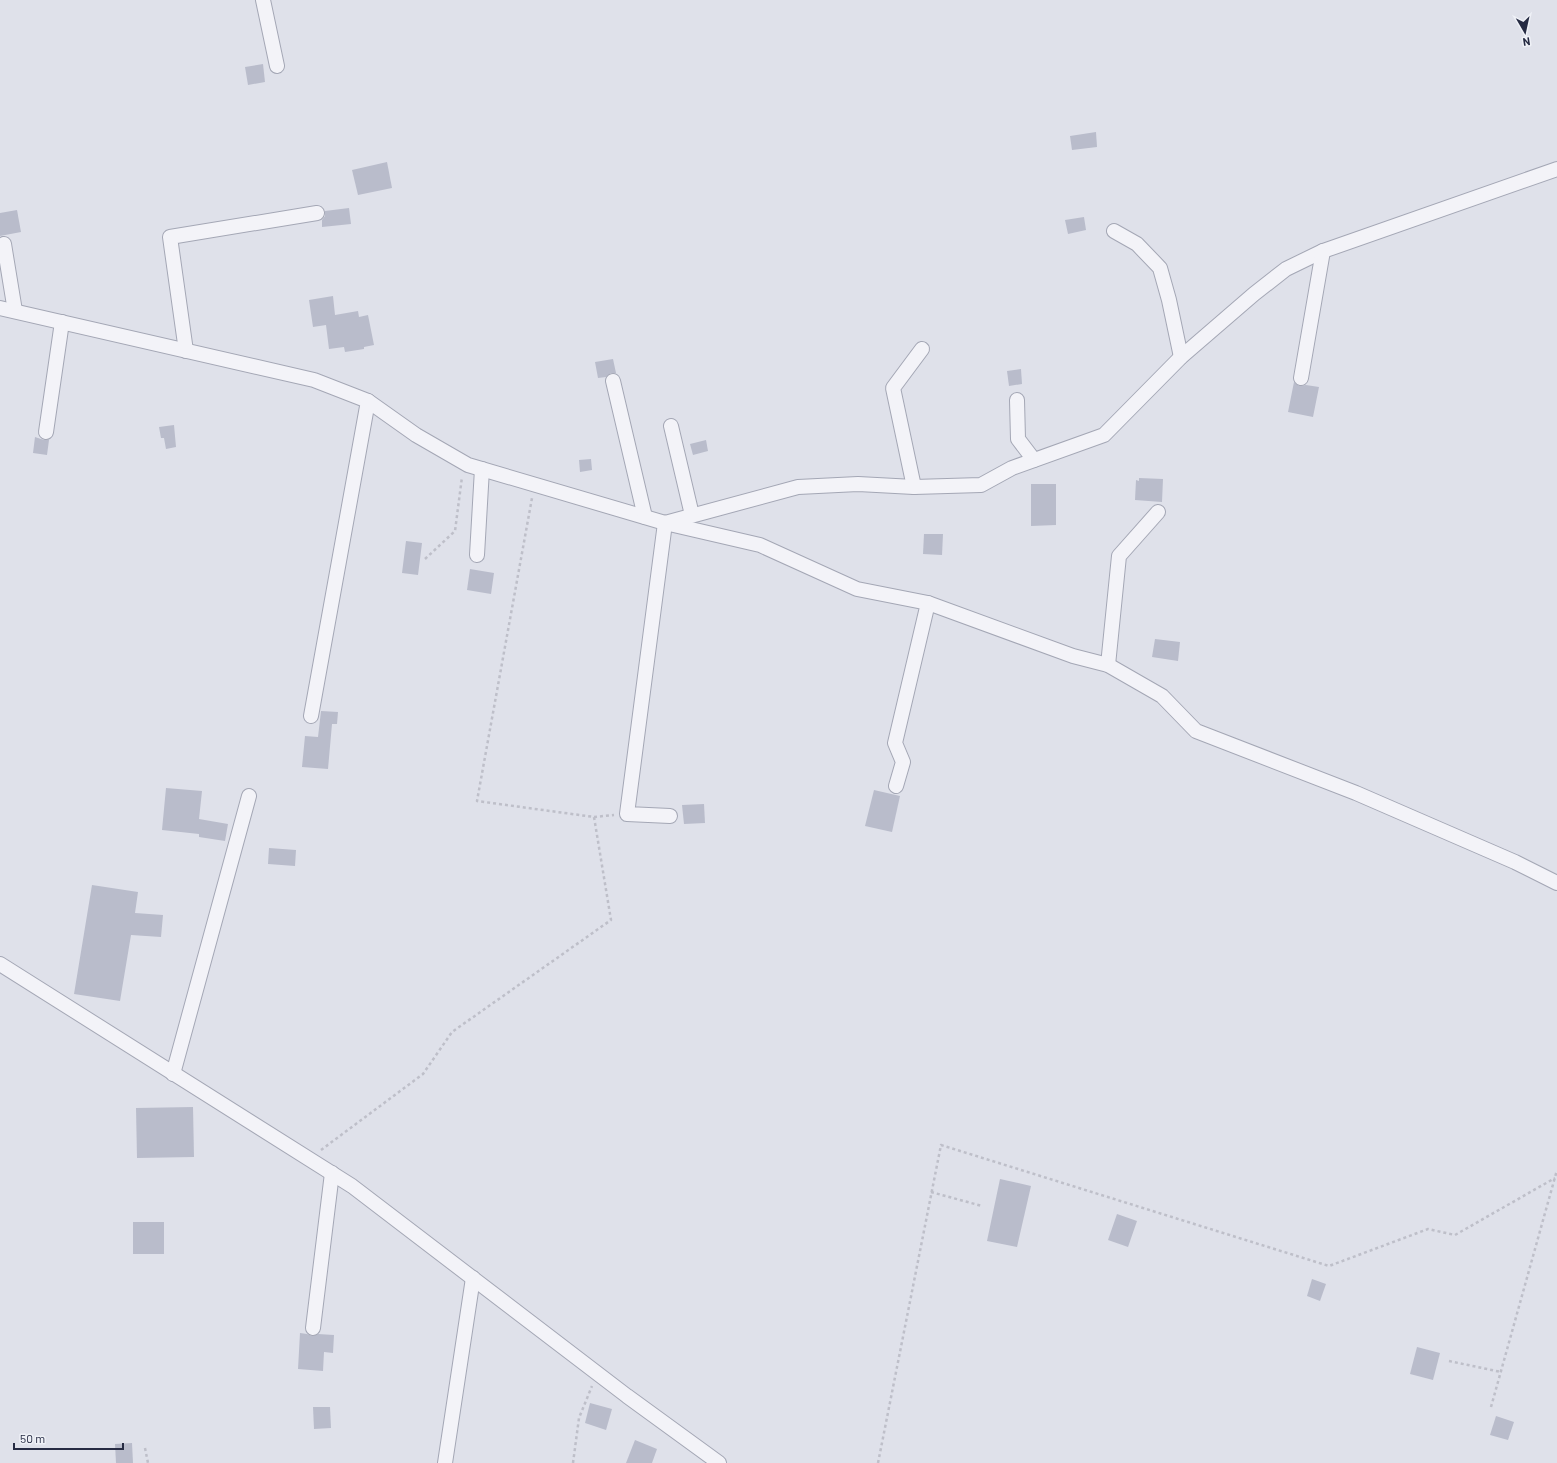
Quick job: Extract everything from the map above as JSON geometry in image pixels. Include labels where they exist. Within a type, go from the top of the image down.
[{"type":"street","points":[[263,0],[277,66]]},
{"type":"street","points":[[665,523],[798,487],[858,484],[914,488],[981,485],[1012,468],[1104,435],[1181,356],[1286,269],[1323,251],[1557,169]]},
{"type":"street","points":[[186,351],[170,237],[317,213]]},
{"type":"street","points":[[1114,231],[1137,244],[1160,268],[1169,300],[1181,356]]},
{"type":"street","points":[[4,244],[15,311]]},
{"type":"street","points":[[1301,378],[1323,251]]},
{"type":"street","points":[[0,308],[314,380],[368,401],[416,435],[464,463],[665,523],[760,545],[857,588],[928,604],[1073,656],[1108,665],[1162,696],[1196,731],[1356,793],[1555,881]]},
{"type":"street","points":[[46,432],[62,322]]},
{"type":"street","points":[[914,488],[893,388],[922,349]]},
{"type":"street","points":[[613,381],[644,517]]},
{"type":"street","points":[[1017,400],[1018,439],[1034,460]]},
{"type":"street","points":[[311,716],[368,401]]},
{"type":"street","points":[[671,426],[692,515]]},
{"type":"street","points":[[477,555],[482,469]]},
{"type":"street","points":[[1108,665],[1119,556],[1158,512]]},
{"type":"street","points":[[665,523],[627,814],[670,816]]},
{"type":"street","points":[[896,786],[903,762],[895,743],[928,604]]},
{"type":"street","points":[[173,1074],[249,796]]},
{"type":"street","points":[[0,964],[352,1186],[719,1463]]},
{"type":"street","points":[[313,1328],[332,1173]]},
{"type":"street","points":[[445,1463],[473,1278]]},
{"type":"path","points":[[425,559],[455,531],[464,463]]},
{"type":"path","points":[[534,485],[477,801],[594,817],[627,814]]},
{"type":"path","points":[[309,1159],[423,1074],[452,1032],[611,920],[594,817]]},
{"type":"path","points":[[878,1463],[941,1145],[1329,1266],[1428,1229],[1454,1235],[1555,1178]]},
{"type":"path","points":[[1491,1407],[1557,1170]]},
{"type":"path","points":[[931,1192],[982,1206]]},
{"type":"path","points":[[1449,1360],[1501,1372]]},
{"type":"path","points":[[573,1463],[579,1418],[598,1373]]},
{"type":"path","points":[[145,1448],[148,1463]]},
{"type":"building","points":[[263,64],[265,82],[248,85],[245,67]]},
{"type":"building","points":[[1096,132],[1097,147],[1072,150],[1070,136]]},
{"type":"building","points":[[387,162],[392,188],[358,195],[352,170]]},
{"type":"building","points":[[349,208],[351,224],[322,227],[322,220],[325,216],[325,211]]},
{"type":"building","points":[[17,210],[21,232],[0,236],[0,213]]},
{"type":"building","points":[[1084,217],[1086,230],[1068,234],[1065,220]]},
{"type":"building","points":[[333,296],[335,315],[358,311],[359,317],[368,315],[374,345],[364,347],[364,349],[345,352],[344,347],[329,349],[326,325],[313,327],[309,300]]},
{"type":"building","points":[[613,359],[616,373],[611,373],[606,377],[598,378],[595,362]]},
{"type":"building","points":[[1021,369],[1022,384],[1009,386],[1007,371]]},
{"type":"building","points":[[1294,382],[1299,386],[1306,385],[1319,387],[1313,417],[1288,412]]},
{"type":"building","points":[[174,425],[176,447],[166,449],[164,438],[161,438],[159,427]]},
{"type":"building","points":[[35,437],[49,440],[47,455],[33,453]]},
{"type":"building","points":[[706,440],[708,451],[693,455],[690,444]]},
{"type":"building","points":[[591,459],[592,470],[580,472],[579,460]]},
{"type":"building","points":[[1139,478],[1163,479],[1162,502],[1135,500],[1136,480],[1139,481]]},
{"type":"building","points":[[1031,484],[1056,484],[1056,525],[1031,526]]},
{"type":"building","points":[[924,534],[943,534],[942,555],[923,554]]},
{"type":"building","points":[[406,541],[422,543],[418,575],[402,573]]},
{"type":"building","points":[[470,569],[494,573],[491,594],[467,590]]},
{"type":"building","points":[[1155,639],[1180,642],[1178,661],[1152,657]]},
{"type":"building","points":[[321,711],[338,712],[337,724],[332,724],[328,769],[302,767],[305,736],[318,737]]},
{"type":"building","points":[[166,788],[202,791],[199,819],[228,824],[225,841],[199,837],[199,834],[162,830]]},
{"type":"building","points":[[874,790],[900,796],[892,832],[865,826]]},
{"type":"building","points":[[704,804],[705,823],[684,824],[682,805]]},
{"type":"building","points":[[269,848],[296,850],[295,866],[268,864]]},
{"type":"building","points":[[92,885],[138,892],[135,913],[163,915],[161,937],[131,935],[120,1001],[74,994]]},
{"type":"building","points":[[193,1107],[194,1157],[137,1158],[136,1108]]},
{"type":"building","points":[[1000,1179],[1031,1186],[1017,1247],[987,1241]]},
{"type":"building","points":[[1117,1214],[1137,1221],[1128,1247],[1108,1240]]},
{"type":"building","points":[[133,1222],[164,1222],[164,1254],[133,1254]]},
{"type":"building","points":[[1312,1279],[1326,1284],[1320,1301],[1307,1296]]},
{"type":"building","points":[[300,1333],[312,1336],[318,1334],[334,1335],[333,1353],[324,1352],[323,1371],[298,1369]]},
{"type":"building","points":[[1417,1347],[1440,1353],[1433,1380],[1410,1374]]},
{"type":"building","points":[[590,1403],[612,1409],[606,1430],[585,1423]]},
{"type":"building","points":[[313,1407],[330,1407],[331,1428],[314,1429]]},
{"type":"building","points":[[1496,1416],[1514,1422],[1508,1440],[1490,1435]]},
{"type":"building","points":[[635,1440],[657,1449],[652,1463],[626,1463]]},
{"type":"building","points":[[132,1443],[133,1463],[116,1463],[115,1444]]}]
